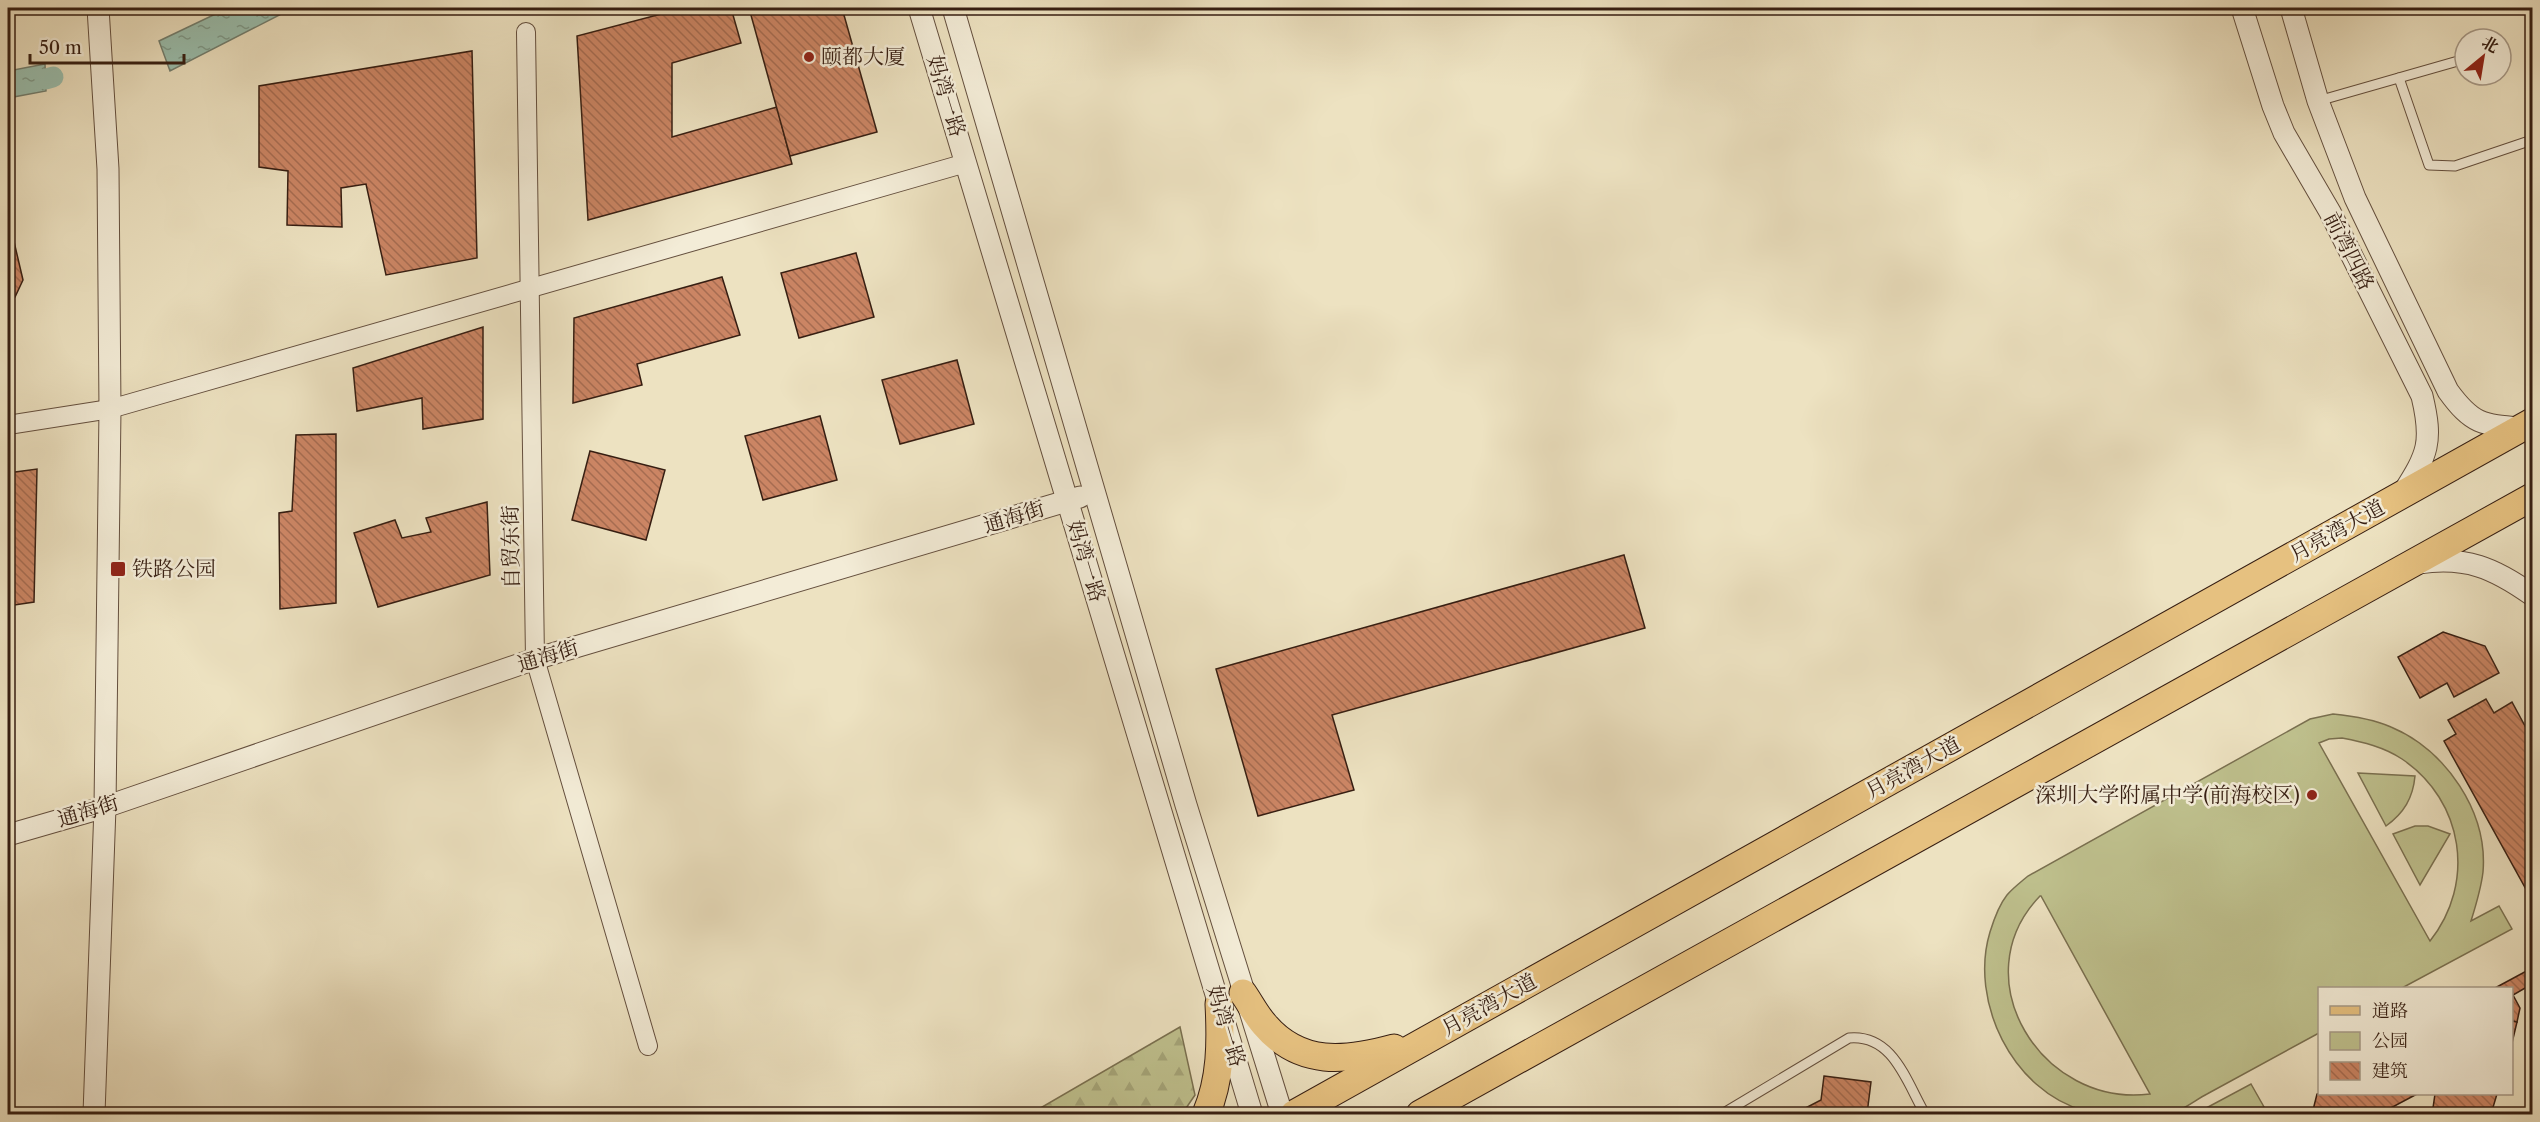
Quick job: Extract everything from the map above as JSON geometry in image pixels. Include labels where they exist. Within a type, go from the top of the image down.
[{"type":"main road","name":"月亮湾大道","points":[[1294,1114],[2527,425]]},
{"type":"main road","points":[[1420,1114],[2532,497]]},
{"type":"main road","points":[[1206,1114],[1215,1087],[1221,1042],[1231,998],[1288,1046],[1319,1057],[1344,1059],[1427,1040]]},
{"type":"street","points":[[94,1114],[105,807],[110,409],[108,169],[98,8]]},
{"type":"street","name":"妈湾一路","points":[[919,8],[1068,501],[1231,998],[1282,1114]]},
{"type":"street","name":"妈湾一路","points":[[952,8],[1094,493],[1231,998],[1252,1114]]},
{"type":"street","name":"前湾四路","points":[[2242,8],[2272,106],[2284,133],[2330,212],[2422,396],[2427,415],[2428,441],[2423,462],[2403,494]]},
{"type":"street","name":"前湾四路","points":[[2290,8],[2318,101],[2355,198],[2448,391],[2462,410],[2487,425],[2527,425]]},
{"type":"street","name":"自贸东街","points":[[526,32],[535,659],[648,1046]]},
{"type":"street","points":[[8,425],[110,409],[966,163]]},
{"type":"street","name":"通海街","points":[[8,835],[105,807],[535,659],[1094,493]]},
{"type":"street","points":[[2412,563],[2445,559],[2476,564],[2507,578],[2532,595]]},
{"type":"lane","points":[[2318,101],[2453,62]]},
{"type":"lane","points":[[2399,78],[2428,165],[2455,166],[2532,140]]},
{"type":"lane","points":[[1722,1114],[1849,1038],[1863,1037],[1885,1048],[1925,1114]]},
{"type":"green space","points":[[2333,714],[2363,718],[2391,727],[2411,737],[2446,767],[2471,806],[2483,849],[2482,878],[2471,921],[2499,906],[2512,929],[2404,987],[2318,987],[2318,1034],[2177,1111],[2148,1116],[2103,1114],[2085,1111],[2059,1100],[2036,1084],[2017,1064],[2002,1040],[1992,1014],[1986,986],[1985,959],[1990,932],[2004,899],[2028,876],[2310,719]],"holes":[[[2342,738],[2388,751],[2423,776],[2439,797],[2450,820],[2456,844],[2458,869],[2454,894],[2445,918],[2430,941],[2319,743]],[[2041,896],[2150,1094],[2111,1093],[2076,1080],[2047,1059],[2025,1031],[2012,998],[2009,964],[2018,929]]]},
{"type":"green space","points":[[2358,773],[2415,776],[2406,804],[2398,816],[2386,826]]},
{"type":"green space","points":[[2415,826],[2428,826],[2450,834],[2420,885],[2393,834]]},
{"type":"green space","points":[[1180,1027],[1195,1095],[1182,1114],[1030,1114]]},
{"type":"green space","points":[[2251,1084],[2268,1114],[2195,1114]]},
{"type":"water","points":[[228,8],[293,8],[170,71],[159,41]]},
{"type":"water","points":[[45,64],[46,91],[8,98],[8,71]]},
{"type":"building","points":[[684,8],[731,8],[741,43],[672,63],[672,137],[777,107],[792,164],[588,220],[577,36]]},
{"type":"building","name":"颐都大厦","points":[[749,8],[842,8],[877,132],[790,156]]},
{"type":"building","points":[[472,51],[477,258],[386,275],[366,184],[341,188],[342,227],[287,225],[288,171],[259,167],[259,86]]},
{"type":"building","points":[[8,216],[23,280],[15,297],[8,298]]},
{"type":"building","points":[[856,253],[874,317],[799,338],[781,273]]},
{"type":"building","points":[[722,277],[740,335],[637,364],[642,385],[573,403],[574,318]]},
{"type":"building","points":[[483,327],[483,419],[423,429],[422,398],[357,411],[353,368]]},
{"type":"building","points":[[957,360],[974,424],[900,444],[882,380]]},
{"type":"building","points":[[820,416],[837,480],[763,500],[745,436]]},
{"type":"building","points":[[336,434],[336,603],[280,609],[279,513],[292,511],[296,435]]},
{"type":"building","points":[[590,451],[665,470],[646,540],[572,520]]},
{"type":"building","points":[[37,469],[34,602],[8,606],[8,473]]},
{"type":"building","points":[[487,502],[490,575],[378,607],[354,533],[395,520],[402,538],[431,532],[426,518]]},
{"type":"building","points":[[1624,555],[1645,628],[1332,715],[1354,790],[1258,816],[1216,669]]},
{"type":"building","points":[[2443,632],[2485,646],[2499,673],[2454,697],[2447,683],[2420,698],[2398,657]]},
{"type":"building","points":[[2486,699],[2494,713],[2512,702],[2532,739],[2532,900],[2444,741],[2456,734],[2448,720]]},
{"type":"building","points":[[2532,968],[2532,984],[2513,995],[2513,987],[2497,987]]},
{"type":"building","points":[[2513,995],[2520,1008],[2517,1022],[2513,1021]]},
{"type":"building","points":[[2513,1021],[2517,1022],[2513,1039]]},
{"type":"building","points":[[1824,1076],[1871,1082],[1867,1114],[1794,1114],[1821,1100]]},
{"type":"building","points":[[2317,1094],[2415,1095],[2383,1112],[2384,1114],[2312,1114]]},
{"type":"building","points":[[2435,1095],[2497,1095],[2491,1114],[2435,1114],[2433,1108]]},
{"type":"waterway","points":[[46,79],[53,77]]},
{"type":"place","name":"颐都大厦","points":[[809,57]]},
{"type":"place","name":"铁路公园","points":[[118,569]]},
{"type":"place","name":"深圳大学附属中学(前海校区)","points":[[2312,795]]}]
